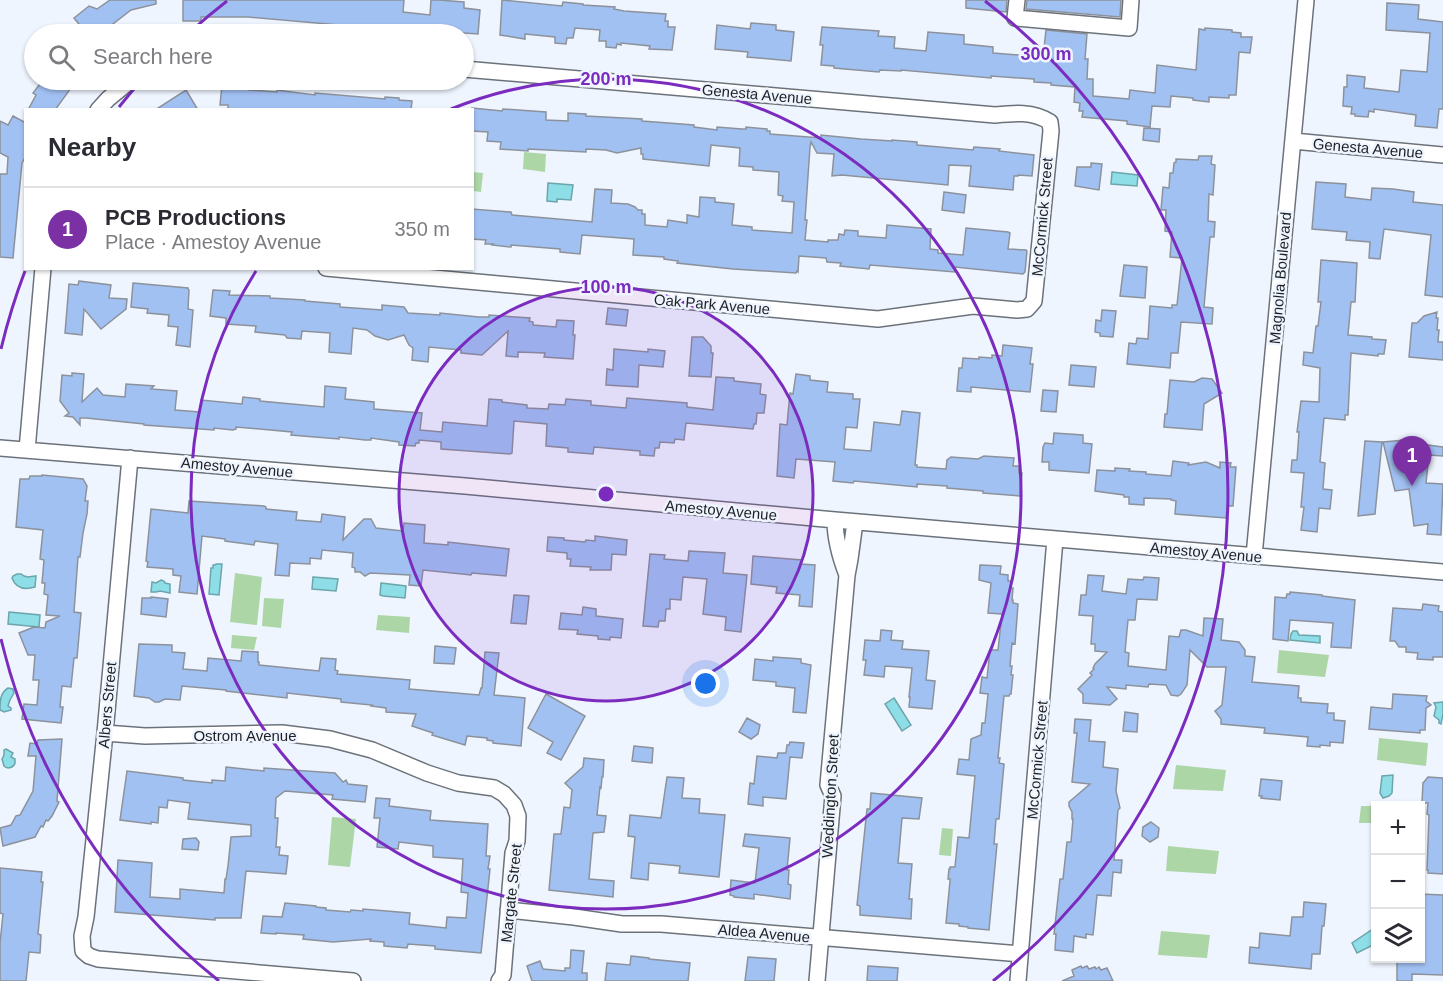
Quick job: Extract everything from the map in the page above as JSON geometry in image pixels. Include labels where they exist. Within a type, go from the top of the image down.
[{"type":"street","points":[[1017,0],[1015,18],[1129,28],[1131,0]]},
{"type":"street","name":"Magnolia Boulevard","points":[[1254,556],[1306,0]]},
{"type":"street","name":"Genesta Avenue","points":[[474,70],[984,114],[1029,114],[1050,122]]},
{"type":"street","points":[[100,108],[119,90]]},
{"type":"street","name":"McCormick Street","points":[[1027,309],[1034,301],[1050,122]]},
{"type":"street","name":"Genesta Avenue","points":[[1293,141],[1443,155]]},
{"type":"street","points":[[27,450],[44,270]]},
{"type":"street","name":"Oak Park Avenue","points":[[348,270],[879,319],[973,306],[1027,309]]},
{"type":"street","name":"Amestoy Avenue","points":[[0,448],[465,486],[1443,572]]},
{"type":"street","name":"Albers Street","points":[[130,458],[105,733],[86,917],[82,936],[83,951],[98,959],[353,981]]},
{"type":"street","name":"Weddington Street","points":[[835,520],[835,535],[847,575]]},
{"type":"street","name":"Weddington Street","points":[[817,981],[833,796],[828,785],[847,575],[855,522]]},
{"type":"street","name":"McCormick Street","points":[[1018,981],[1055,539]]},
{"type":"street","name":"Ostrom Avenue","points":[[105,733],[145,736],[282,733],[330,739],[372,750],[458,783],[494,788],[504,794],[514,805]]},
{"type":"street","name":"Margate Street","points":[[499,981],[503,975],[513,853],[518,830],[518,816],[514,805]]},
{"type":"street","name":"Aldea Avenue","points":[[508,910],[622,924],[661,924],[1020,954]]},
{"type":"green space","points":[[524,152],[546,154],[545,172],[523,169]]},
{"type":"green space","points":[[474,172],[483,173],[481,192],[474,191]]},
{"type":"green space","points":[[235,573],[262,577],[257,625],[230,622]]},
{"type":"green space","points":[[264,598],[284,599],[281,628],[262,626]]},
{"type":"green space","points":[[378,615],[410,617],[409,633],[376,630]]},
{"type":"green space","points":[[232,635],[257,637],[254,650],[231,648]]},
{"type":"green space","points":[[1279,650],[1329,655],[1325,677],[1277,673]]},
{"type":"green space","points":[[1379,738],[1428,743],[1426,766],[1377,760]]},
{"type":"green space","points":[[1176,765],[1226,770],[1223,791],[1173,789]]},
{"type":"green space","points":[[1361,806],[1371,806],[1371,823],[1359,823]]},
{"type":"green space","points":[[332,817],[356,819],[350,867],[328,865]]},
{"type":"green space","points":[[942,828],[953,829],[951,856],[939,855]]},
{"type":"green space","points":[[1168,846],[1219,851],[1216,874],[1166,871]]},
{"type":"green space","points":[[1161,931],[1210,935],[1207,958],[1158,955]]},
{"type":"water","points":[[1112,172],[1138,175],[1137,186],[1111,184]]},
{"type":"water","points":[[548,183],[573,185],[571,200],[547,201]]},
{"type":"water","points":[[216,564],[222,564],[219,595],[209,594],[211,568]]},
{"type":"water","points":[[17,574],[28,577],[36,576],[35,587],[18,586],[12,578]]},
{"type":"water","points":[[313,577],[338,579],[336,591],[312,589]]},
{"type":"water","points":[[161,580],[170,584],[170,593],[151,592],[152,582],[156,583]]},
{"type":"water","points":[[381,583],[406,586],[405,598],[380,595]]},
{"type":"water","points":[[9,612],[40,615],[39,627],[8,624]]},
{"type":"water","points":[[1293,631],[1297,631],[1299,635],[1320,636],[1320,643],[1290,640]]},
{"type":"water","points":[[8,688],[13,689],[14,693],[8,706],[11,710],[4,712],[0,710],[0,700],[3,692]]},
{"type":"water","points":[[894,698],[911,725],[902,731],[885,704]]},
{"type":"water","points":[[1443,702],[1441,724],[1434,716],[1436,707],[1434,703]]},
{"type":"water","points":[[6,749],[13,753],[11,757],[15,759],[12,767],[9,768],[4,766],[2,759]]},
{"type":"water","points":[[1393,775],[1392,793],[1383,798],[1380,793],[1382,776]]},
{"type":"water","points":[[1371,930],[1371,946],[1357,953],[1352,943]]},
{"type":"building","points":[[110,0],[156,0],[156,4],[131,10],[113,24],[79,24],[74,18],[89,6],[97,9]]},
{"type":"building","points":[[183,0],[404,0],[403,12],[430,15],[431,0],[439,0],[464,2],[464,8],[480,10],[478,34],[474,34],[474,24],[327,24],[248,17],[201,17],[201,21],[183,21]]},
{"type":"building","points":[[502,0],[562,6],[563,2],[615,7],[614,9],[624,11],[666,14],[665,21],[668,21],[668,27],[675,27],[672,50],[649,49],[650,46],[621,43],[621,45],[617,44],[616,48],[606,47],[606,41],[599,41],[600,30],[575,28],[573,38],[567,38],[566,44],[555,43],[555,37],[525,34],[525,39],[500,35]]},
{"type":"building","points":[[966,0],[1007,0],[1006,12],[966,8]]},
{"type":"building","points":[[1027,0],[1121,0],[1120,17],[1026,9]]},
{"type":"building","points":[[1387,3],[1419,5],[1418,19],[1443,22],[1443,109],[1439,109],[1437,128],[1415,126],[1416,115],[1374,109],[1374,112],[1369,111],[1368,117],[1355,116],[1351,114],[1352,107],[1343,106],[1347,75],[1365,77],[1364,88],[1399,92],[1401,70],[1427,72],[1430,33],[1386,30]]},
{"type":"building","points":[[751,23],[776,25],[776,30],[794,32],[791,61],[747,57],[748,52],[715,49],[717,25],[750,29]]},
{"type":"building","points":[[822,27],[879,31],[878,36],[895,37],[894,48],[926,51],[928,32],[964,35],[964,44],[993,47],[993,53],[1043,57],[1046,30],[1087,34],[1085,59],[1088,59],[1087,79],[1093,79],[1093,96],[1129,99],[1130,90],[1155,93],[1157,65],[1196,70],[1199,29],[1232,30],[1232,32],[1241,33],[1241,37],[1252,37],[1250,53],[1239,52],[1236,95],[1229,95],[1229,98],[1209,97],[1209,102],[1171,96],[1170,107],[1152,106],[1150,127],[1127,124],[1127,121],[1082,117],[1083,111],[1079,111],[1080,103],[1074,102],[1075,87],[1034,82],[1034,79],[991,76],[991,78],[901,70],[880,70],[879,72],[821,65]]},
{"type":"building","points":[[35,90],[70,90],[56,108],[29,108],[36,95],[33,93]]},
{"type":"building","points":[[186,90],[197,108],[158,108]]},
{"type":"building","points":[[222,90],[277,92],[277,90],[315,95],[315,93],[385,99],[385,97],[399,98],[399,100],[412,101],[411,108],[228,108],[228,105],[220,105]]},
{"type":"building","points":[[474,108],[546,112],[546,120],[568,121],[568,113],[586,114],[586,116],[694,125],[694,127],[717,130],[717,127],[746,129],[746,127],[767,129],[770,134],[892,140],[917,142],[917,145],[973,150],[974,147],[1000,149],[999,151],[1034,155],[1032,176],[1014,176],[1013,190],[969,186],[971,166],[949,165],[948,185],[832,176],[834,154],[817,153],[811,142],[810,147],[805,240],[828,242],[828,240],[838,240],[839,234],[844,235],[845,230],[858,231],[858,236],[886,238],[887,225],[931,229],[930,249],[938,250],[938,253],[963,255],[966,228],[1008,232],[1010,233],[1008,249],[1027,251],[1025,272],[1023,274],[955,267],[955,272],[870,265],[869,269],[840,266],[841,263],[827,262],[826,258],[799,256],[796,273],[733,269],[677,263],[678,261],[664,259],[664,257],[633,255],[634,239],[582,235],[580,254],[560,252],[560,249],[485,244],[486,240],[474,239],[474,209],[592,222],[595,189],[612,190],[611,203],[628,204],[642,210],[642,214],[645,214],[645,225],[667,227],[668,220],[687,223],[687,215],[699,217],[700,197],[715,198],[715,202],[734,204],[732,225],[752,227],[752,230],[792,233],[794,202],[782,201],[783,196],[778,195],[779,172],[753,170],[753,167],[739,166],[740,148],[711,145],[709,166],[643,159],[641,148],[617,153],[586,149],[586,152],[500,149],[501,142],[487,141],[488,132],[474,131]]},
{"type":"building","points":[[13,116],[24,122],[24,160],[13,258],[0,257],[0,174],[7,174],[8,157],[0,153],[0,121],[8,125]]},
{"type":"building","points":[[1144,128],[1160,129],[1159,142],[1143,140]]},
{"type":"building","points":[[1199,156],[1212,156],[1211,164],[1215,165],[1213,195],[1209,194],[1208,221],[1215,222],[1214,237],[1210,237],[1204,307],[1213,308],[1212,324],[1181,322],[1178,353],[1171,353],[1170,368],[1127,364],[1129,343],[1136,344],[1137,338],[1148,339],[1150,306],[1172,308],[1172,305],[1177,305],[1182,258],[1170,257],[1172,232],[1165,231],[1166,210],[1161,210],[1163,187],[1169,188],[1170,173],[1173,173],[1176,159],[1198,160]]},
{"type":"building","points":[[1091,163],[1102,164],[1099,190],[1075,186],[1077,167],[1091,167]]},
{"type":"building","points":[[1316,182],[1346,184],[1345,197],[1371,200],[1372,188],[1393,189],[1414,192],[1413,202],[1443,205],[1443,297],[1425,295],[1431,235],[1384,229],[1380,259],[1369,258],[1370,242],[1346,240],[1347,232],[1312,229]]},
{"type":"building","points":[[944,192],[966,195],[964,213],[942,210]]},
{"type":"building","points":[[1321,260],[1357,263],[1355,302],[1351,302],[1348,335],[1386,340],[1384,354],[1378,354],[1378,356],[1351,353],[1348,415],[1345,415],[1345,420],[1324,418],[1320,462],[1325,463],[1323,489],[1332,490],[1330,509],[1319,508],[1317,532],[1301,530],[1304,473],[1291,472],[1292,460],[1297,460],[1299,432],[1297,432],[1301,401],[1319,402],[1320,368],[1303,365],[1304,352],[1313,353],[1316,326],[1318,326],[1321,302],[1318,302]]},
{"type":"building","points":[[1124,265],[1147,267],[1145,298],[1120,296]]},
{"type":"building","points":[[79,281],[111,285],[109,298],[127,299],[126,309],[101,329],[84,309],[82,335],[65,333],[69,284],[78,285]]},
{"type":"building","points":[[133,283],[188,288],[188,309],[193,310],[190,347],[176,345],[178,327],[168,326],[169,315],[147,313],[148,309],[131,307]]},
{"type":"building","points":[[213,290],[230,291],[229,295],[270,296],[270,298],[340,304],[340,307],[382,310],[382,305],[404,307],[408,313],[530,318],[529,321],[533,322],[533,325],[556,327],[557,320],[574,321],[573,359],[544,357],[545,353],[518,352],[518,357],[506,356],[508,331],[482,355],[461,353],[461,350],[429,347],[428,362],[412,360],[413,348],[404,335],[388,340],[375,336],[367,330],[353,328],[351,354],[329,352],[330,333],[302,331],[301,339],[287,338],[285,335],[255,332],[256,326],[226,324],[226,318],[210,316]]},
{"type":"building","points":[[608,308],[628,310],[626,326],[606,324]]},
{"type":"building","points":[[1102,310],[1116,311],[1113,337],[1100,336],[1100,333],[1095,332],[1096,320],[1101,321]]},
{"type":"building","points":[[1437,312],[1438,342],[1443,342],[1443,360],[1409,357],[1412,323],[1417,323],[1424,316]]},
{"type":"building","points":[[692,337],[703,337],[711,346],[711,353],[713,353],[711,377],[689,376]]},
{"type":"building","points":[[1003,345],[1032,348],[1030,392],[971,387],[971,392],[957,391],[959,368],[962,368],[963,358],[979,359],[979,357],[992,358],[992,355],[1002,356]]},
{"type":"building","points":[[614,349],[665,351],[663,367],[639,365],[638,387],[606,385],[607,369],[613,370]]},
{"type":"building","points":[[1071,365],[1096,367],[1094,387],[1069,385]]},
{"type":"building","points":[[72,373],[84,374],[82,402],[97,388],[103,395],[125,397],[126,384],[154,386],[151,389],[177,391],[175,410],[200,412],[201,400],[242,404],[243,397],[260,399],[260,401],[324,407],[325,386],[346,388],[345,399],[374,402],[374,409],[422,413],[420,430],[442,432],[443,422],[487,426],[489,399],[527,405],[527,408],[548,409],[549,404],[565,405],[566,399],[591,401],[591,405],[626,408],[627,398],[687,403],[687,407],[713,410],[716,377],[761,384],[760,394],[766,395],[764,413],[757,413],[753,429],[686,423],[684,440],[675,439],[674,443],[660,442],[659,448],[655,448],[654,456],[640,455],[640,451],[594,447],[593,454],[568,452],[568,448],[546,446],[547,424],[514,421],[512,453],[510,454],[441,449],[441,442],[419,440],[415,446],[399,445],[399,442],[371,438],[371,440],[365,440],[339,437],[339,439],[236,427],[233,430],[214,428],[214,430],[86,418],[80,418],[80,425],[73,417],[65,416],[69,413],[60,401],[62,375],[72,376]]},
{"type":"building","points":[[796,374],[810,376],[810,380],[828,382],[827,392],[853,394],[853,399],[860,399],[857,428],[846,427],[844,449],[871,451],[874,422],[900,425],[902,411],[920,413],[915,465],[917,467],[946,469],[947,460],[951,457],[1014,458],[1013,466],[1019,466],[1019,473],[1022,473],[1020,496],[983,493],[983,491],[947,488],[947,486],[917,484],[917,487],[833,481],[835,462],[796,459],[794,478],[777,476],[780,424],[787,425],[790,393],[793,394]]},
{"type":"building","points":[[1202,378],[1212,379],[1222,393],[1204,404],[1202,430],[1164,427],[1170,380],[1194,382]]},
{"type":"building","points":[[1043,390],[1058,391],[1056,412],[1041,411]]},
{"type":"building","points":[[1054,433],[1083,435],[1083,443],[1092,444],[1089,473],[1049,470],[1049,462],[1042,462],[1043,447],[1045,443],[1053,444]]},
{"type":"building","points":[[1405,440],[1405,442],[1443,447],[1443,456],[1429,455],[1426,483],[1443,484],[1441,535],[1427,534],[1428,524],[1414,526],[1409,489],[1395,491],[1383,442]]},
{"type":"building","points":[[1365,441],[1382,442],[1375,514],[1358,516]]},
{"type":"building","points":[[1173,461],[1189,463],[1188,465],[1206,462],[1220,468],[1220,462],[1231,463],[1230,467],[1236,467],[1233,506],[1227,506],[1226,518],[1175,514],[1176,501],[1171,499],[1144,498],[1144,505],[1129,504],[1129,497],[1124,497],[1124,495],[1095,491],[1097,470],[1130,469],[1129,471],[1171,476]]},
{"type":"building","points":[[42,475],[83,479],[87,486],[85,501],[88,501],[87,514],[80,557],[78,557],[74,612],[81,613],[77,658],[74,658],[71,687],[62,686],[61,723],[22,719],[24,704],[37,705],[39,680],[33,680],[35,655],[28,655],[19,633],[34,627],[45,628],[46,622],[60,616],[46,615],[48,595],[44,594],[45,583],[42,583],[44,560],[40,559],[43,530],[16,527],[20,479]]},
{"type":"building","points":[[189,501],[264,506],[266,509],[297,512],[296,520],[321,522],[322,514],[345,517],[343,540],[364,519],[371,519],[376,528],[403,531],[404,523],[425,525],[424,543],[448,545],[448,542],[509,549],[506,576],[423,570],[421,586],[409,585],[410,575],[370,573],[365,576],[360,572],[355,572],[355,568],[352,567],[353,553],[322,550],[321,559],[310,558],[310,564],[290,563],[289,576],[275,575],[278,544],[255,541],[254,545],[202,536],[197,594],[179,592],[181,576],[173,575],[173,569],[147,567],[151,509],[188,513]]},
{"type":"building","points":[[595,536],[627,540],[626,555],[612,554],[611,570],[590,570],[591,567],[570,566],[571,559],[567,559],[567,553],[547,551],[548,537],[585,542],[586,540],[595,541]]},
{"type":"building","points":[[689,551],[725,553],[723,573],[747,575],[741,632],[725,630],[726,617],[703,614],[707,579],[683,577],[681,600],[670,599],[670,609],[666,609],[665,621],[659,621],[658,627],[643,626],[650,554],[665,555],[664,559],[688,561]]},
{"type":"building","points":[[753,556],[802,560],[801,564],[815,565],[812,607],[799,606],[800,595],[776,593],[777,587],[751,584]]},
{"type":"building","points":[[980,565],[1001,566],[1000,574],[1008,575],[1008,581],[1011,581],[1011,588],[1013,588],[1013,603],[1018,604],[1015,644],[1012,643],[1010,666],[1012,666],[1011,675],[1013,675],[1011,694],[1004,696],[998,758],[1000,758],[999,763],[1004,764],[999,819],[996,819],[994,844],[997,844],[989,930],[946,923],[949,869],[955,867],[958,837],[969,838],[975,776],[957,774],[959,759],[969,760],[971,739],[981,735],[982,723],[985,723],[988,694],[980,693],[982,677],[987,678],[990,650],[998,650],[1002,614],[988,613],[991,583],[979,580]]},
{"type":"building","points":[[1088,575],[1104,576],[1102,591],[1126,594],[1128,579],[1159,578],[1157,600],[1137,599],[1135,620],[1128,620],[1125,652],[1129,653],[1128,666],[1166,670],[1169,636],[1179,637],[1181,630],[1186,630],[1203,636],[1204,618],[1223,619],[1221,640],[1239,642],[1245,650],[1245,656],[1255,657],[1252,682],[1299,686],[1298,698],[1301,698],[1301,702],[1328,704],[1327,713],[1334,713],[1334,720],[1345,721],[1343,743],[1330,742],[1330,746],[1320,745],[1320,747],[1307,746],[1308,737],[1264,733],[1265,728],[1221,724],[1221,719],[1215,711],[1222,705],[1226,667],[1207,667],[1190,650],[1187,685],[1178,696],[1171,695],[1166,685],[1149,684],[1148,687],[1126,685],[1126,689],[1107,687],[1117,699],[1110,705],[1083,703],[1083,694],[1078,689],[1092,675],[1090,673],[1095,664],[1107,652],[1095,651],[1095,644],[1091,644],[1093,616],[1079,615],[1081,595],[1086,595]]},
{"type":"building","points":[[1290,592],[1355,600],[1351,648],[1331,647],[1333,623],[1290,620],[1288,641],[1273,639],[1275,597],[1286,598]]},
{"type":"building","points":[[514,595],[529,596],[526,624],[511,623]]},
{"type":"building","points":[[142,598],[168,599],[166,617],[141,614]]},
{"type":"building","points":[[1423,604],[1439,606],[1438,611],[1443,612],[1443,657],[1433,657],[1433,660],[1417,659],[1418,653],[1406,652],[1406,647],[1399,647],[1395,641],[1390,641],[1393,608],[1422,610]]},
{"type":"building","points":[[583,607],[596,609],[596,616],[623,619],[621,638],[598,639],[598,636],[577,634],[578,630],[559,629],[561,613],[582,615]]},
{"type":"building","points":[[881,630],[892,631],[891,640],[903,641],[902,649],[929,651],[926,680],[935,681],[932,709],[909,707],[912,668],[885,666],[884,677],[864,675],[865,640],[880,641]]},
{"type":"building","points":[[139,644],[172,645],[172,652],[185,653],[183,669],[207,671],[208,658],[241,661],[242,651],[258,652],[259,665],[319,671],[321,658],[336,659],[337,674],[410,680],[409,689],[479,695],[482,688],[485,652],[499,653],[494,695],[525,698],[521,746],[493,743],[487,738],[467,736],[465,745],[412,726],[416,714],[386,712],[386,708],[341,702],[341,699],[287,693],[287,698],[182,686],[180,700],[165,699],[155,702],[149,698],[134,696]]},
{"type":"building","points":[[435,646],[456,648],[454,664],[434,663]]},
{"type":"building","points":[[773,657],[801,659],[801,663],[811,665],[806,713],[793,712],[795,688],[776,686],[776,682],[753,680],[755,659],[773,661]]},
{"type":"building","points":[[546,694],[585,716],[561,760],[547,753],[553,742],[528,728]]},
{"type":"building","points":[[1393,694],[1427,696],[1426,701],[1431,705],[1426,708],[1425,730],[1420,730],[1420,733],[1369,729],[1371,707],[1392,709]]},
{"type":"building","points":[[1125,712],[1138,714],[1137,732],[1123,731]]},
{"type":"building","points":[[747,718],[760,725],[758,734],[751,739],[739,732]]},
{"type":"building","points":[[1075,719],[1091,720],[1089,741],[1105,742],[1103,767],[1118,769],[1116,791],[1120,808],[1114,860],[1122,860],[1121,873],[1113,872],[1111,896],[1097,895],[1093,935],[1086,934],[1086,938],[1074,936],[1073,952],[1055,950],[1056,934],[1054,934],[1060,879],[1063,879],[1067,842],[1071,842],[1073,819],[1069,802],[1090,784],[1072,782],[1077,733],[1074,733]]},
{"type":"building","points":[[62,739],[57,801],[59,802],[52,816],[48,821],[46,820],[43,827],[41,826],[35,837],[3,846],[0,828],[11,825],[16,816],[20,815],[33,791],[36,756],[28,756],[30,743],[37,744],[38,740]]},
{"type":"building","points":[[790,742],[804,743],[802,758],[790,757],[786,799],[763,797],[763,806],[748,804],[750,783],[754,784],[757,756],[777,758],[778,753],[786,753]]},
{"type":"building","points":[[634,746],[653,748],[652,763],[632,761]]},
{"type":"building","points":[[584,758],[604,760],[597,815],[606,816],[604,832],[593,833],[589,879],[614,881],[613,897],[549,890],[554,834],[561,834],[564,807],[570,808],[572,790],[565,783],[583,767]]},
{"type":"building","points":[[226,767],[264,771],[264,768],[335,773],[343,782],[346,780],[348,784],[367,786],[365,802],[332,799],[333,795],[285,791],[276,798],[275,818],[278,818],[276,847],[280,847],[279,855],[288,856],[286,874],[246,871],[241,918],[215,918],[215,920],[115,912],[118,860],[152,863],[150,897],[180,899],[180,889],[224,893],[231,837],[251,836],[251,825],[188,819],[190,803],[168,800],[167,808],[159,807],[158,823],[120,820],[127,771],[212,783],[212,780],[225,781]]},
{"type":"building","points":[[667,777],[684,778],[682,798],[700,799],[699,813],[725,815],[719,877],[679,873],[680,866],[649,863],[648,880],[631,878],[635,837],[628,836],[630,815],[661,818]]},
{"type":"building","points":[[1428,777],[1443,778],[1443,874],[1428,873],[1427,870],[1429,815],[1427,814],[1428,803],[1422,801],[1423,783]]},
{"type":"building","points":[[1261,779],[1282,781],[1280,800],[1259,796]]},
{"type":"building","points":[[871,793],[922,798],[919,819],[902,818],[898,863],[912,864],[909,899],[912,899],[911,919],[860,915],[860,906],[857,905],[867,809],[870,809]]},
{"type":"building","points":[[376,798],[390,799],[389,806],[431,811],[430,820],[488,824],[486,856],[490,856],[488,869],[490,869],[481,953],[408,944],[407,948],[384,946],[384,942],[370,941],[371,939],[333,942],[303,939],[304,935],[261,933],[263,916],[282,917],[285,903],[350,912],[351,910],[363,911],[363,909],[410,913],[409,924],[446,928],[447,917],[466,918],[468,893],[461,892],[463,859],[433,857],[433,846],[399,842],[398,849],[377,847],[380,818],[374,818]]},
{"type":"building","points":[[1151,822],[1159,828],[1158,837],[1150,842],[1142,836],[1143,827]]},
{"type":"building","points":[[745,834],[790,838],[787,870],[789,870],[788,884],[791,885],[790,899],[754,894],[754,899],[730,895],[731,880],[755,883],[759,848],[743,846]]},
{"type":"building","points":[[196,838],[199,842],[198,850],[182,849],[183,839]]},
{"type":"building","points":[[0,868],[42,872],[38,934],[41,935],[40,953],[29,952],[26,981],[0,981],[3,914],[0,913]]},
{"type":"building","points":[[1425,894],[1443,895],[1443,975],[1412,974],[1412,981],[1397,981],[1397,963],[1425,963]]},
{"type":"building","points":[[1304,902],[1326,904],[1320,954],[1312,954],[1311,969],[1249,963],[1250,947],[1259,948],[1260,933],[1290,936],[1292,917],[1303,917]]},
{"type":"building","points":[[571,950],[584,951],[582,973],[587,973],[587,981],[532,981],[527,966],[540,961],[543,969],[565,971],[565,968],[570,968]]},
{"type":"building","points":[[631,956],[690,963],[688,981],[605,981],[607,963],[630,965]]},
{"type":"building","points":[[748,957],[776,959],[774,981],[745,981]]},
{"type":"building","points":[[868,966],[898,968],[897,981],[867,981]]},
{"type":"building","points":[[1081,966],[1082,968],[1087,966],[1089,969],[1099,967],[1101,970],[1107,968],[1113,981],[1062,981],[1074,976],[1072,970]]},
{"type":"place","name":"PCB Productions","points":[[1412,486]]}]
